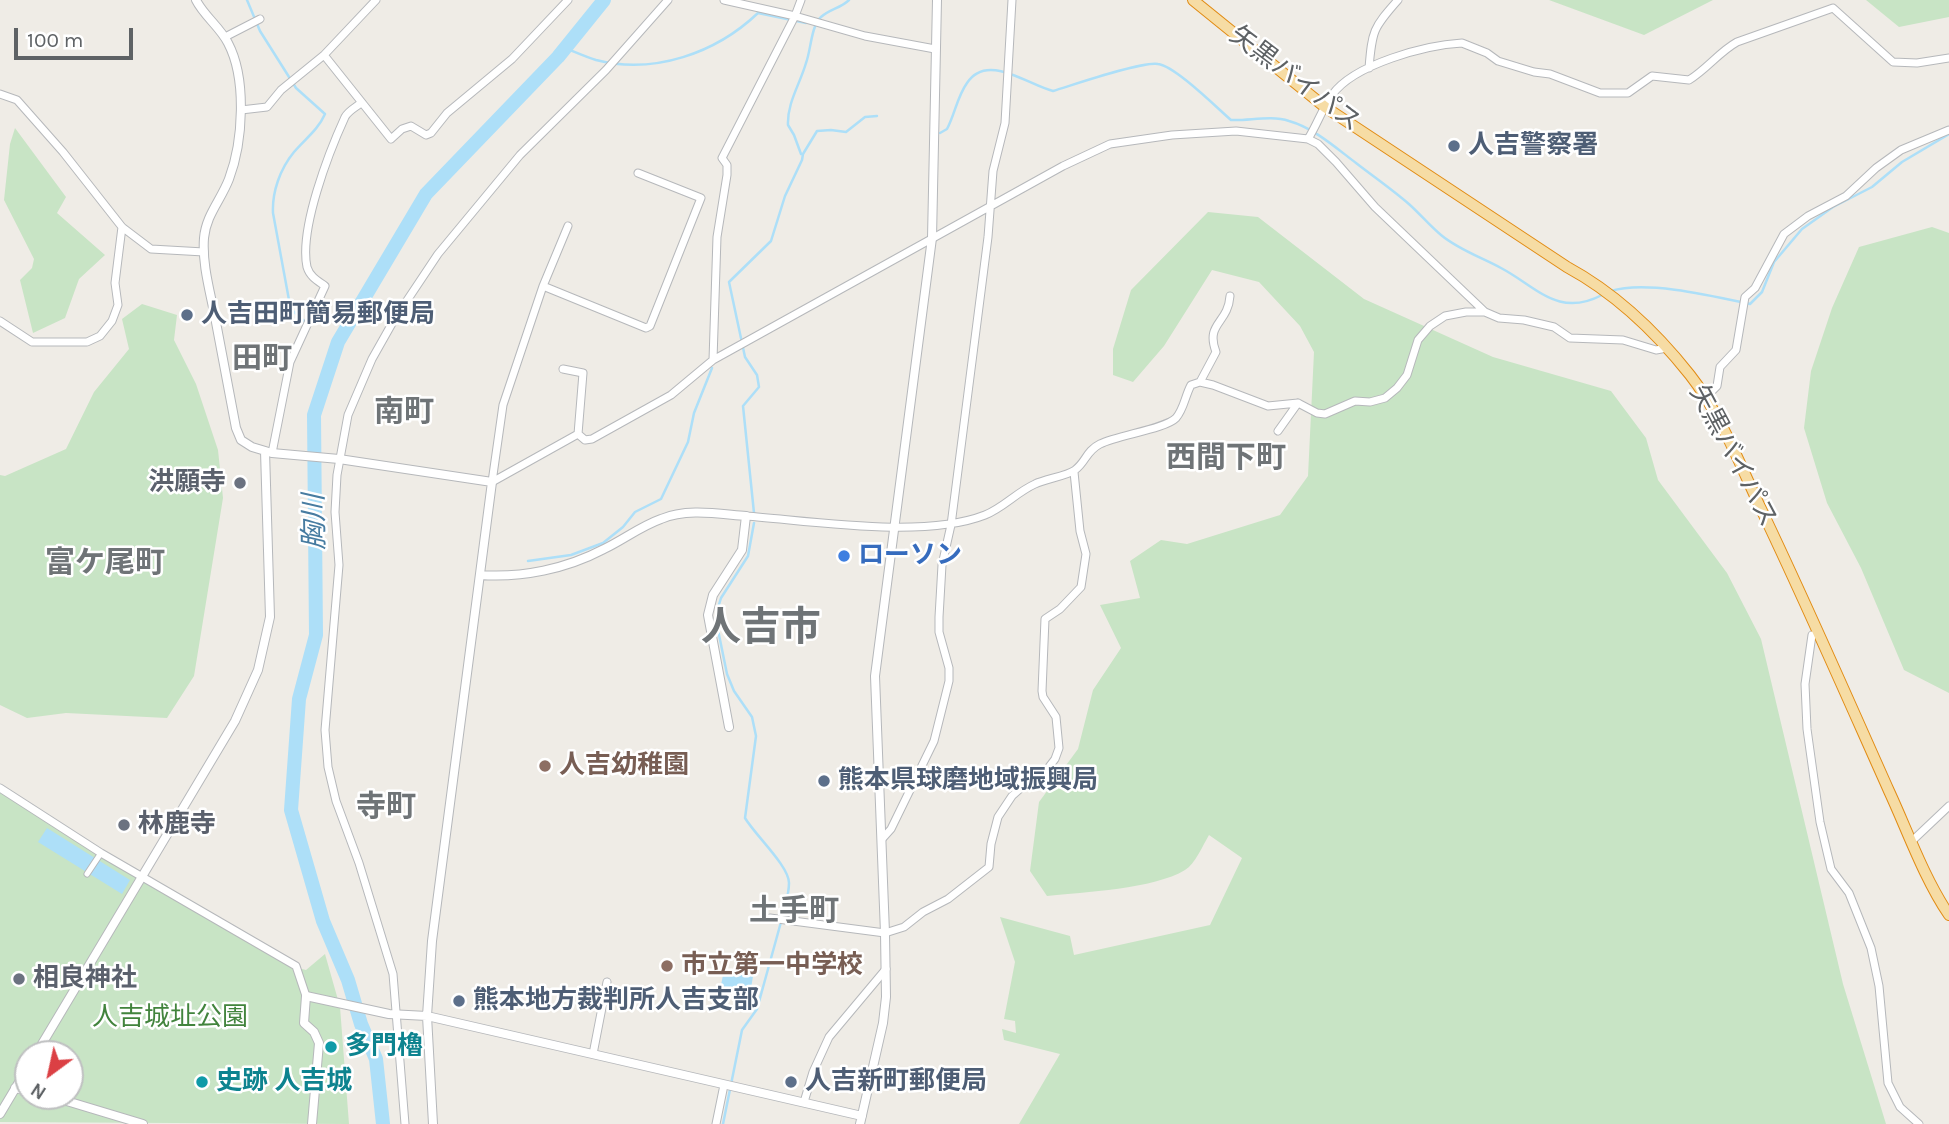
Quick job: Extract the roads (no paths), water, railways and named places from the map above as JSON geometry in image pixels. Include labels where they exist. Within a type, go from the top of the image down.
[{"type":"highway","name":"矢黒バイパス","points":[[1192,0],[1325,107],[1567,267],[1595,282],[1644,324],[1691,376],[1705,398],[1803,596],[1912,841],[1949,915]]},
{"type":"street","points":[[196,0],[225,37],[237,71],[241,110],[230,177],[206,225],[204,253],[240,440],[268,452],[336,458],[492,482],[578,435]]},
{"type":"street","points":[[241,110],[267,107],[281,90],[324,55],[376,0]]},
{"type":"street","points":[[324,55],[391,139],[402,129],[411,126],[426,135],[431,133],[447,113],[512,59],[568,0]]},
{"type":"street","points":[[405,1124],[388,953],[345,828],[328,767],[326,730],[339,565],[335,512],[336,458],[356,393],[394,320],[424,274],[520,155],[606,70],[668,0]]},
{"type":"street","points":[[724,0],[795,16],[865,37],[934,49]]},
{"type":"street","points":[[713,359],[717,237],[719,217],[726,195],[727,175],[727,166],[722,158],[801,0]]},
{"type":"street","points":[[306,996],[393,1014],[427,1016],[724,1086],[804,1102],[861,1120],[883,1023],[886,969],[875,676],[932,238],[937,0]]},
{"type":"street","points":[[882,839],[891,829],[934,741],[949,681],[949,668],[939,632],[942,565],[951,525],[988,237],[993,171],[1005,123],[1012,0]]},
{"type":"street","points":[[1369,68],[1371,36],[1398,0]]},
{"type":"street","points":[[1308,139],[1325,107],[1339,87],[1351,77],[1427,48],[1462,43],[1487,53],[1498,61],[1550,74],[1600,93],[1628,93],[1652,76],[1689,80],[1737,42],[1833,8],[1893,62],[1917,63],[1949,58]]},
{"type":"street","points":[[225,37],[260,19]]},
{"type":"street","points":[[0,94],[17,100],[63,152],[122,227],[151,249],[204,253]]},
{"type":"street","points":[[44,1040],[235,721],[258,670],[270,617],[268,452],[290,362],[326,286],[312,276],[308,269],[307,238],[312,213],[328,159],[346,115],[361,103]]},
{"type":"street","points":[[1705,398],[1717,386],[1720,367],[1736,350],[1745,297],[1755,288],[1784,234],[1808,216],[1846,196],[1876,168],[1901,150],[1949,130]]},
{"type":"street","points":[[578,435],[585,440],[592,439],[634,416],[671,395],[713,359],[1080,157],[1111,144],[1172,135],[1236,131],[1308,139],[1318,144],[1375,207],[1485,312],[1499,318],[1554,327],[1570,338],[1623,340],[1656,350],[1667,348]]},
{"type":"street","points":[[543,286],[646,328],[650,326],[701,198],[638,173]]},
{"type":"street","points":[[433,1124],[427,1016],[432,941],[503,405],[543,286],[568,226]]},
{"type":"street","points":[[0,320],[32,342],[87,342],[100,336],[112,321],[118,305],[115,283],[122,227]]},
{"type":"street","points":[[1200,382],[1216,352],[1211,339],[1214,329],[1229,310],[1230,296]]},
{"type":"street","points":[[480,575],[510,577],[576,561],[661,518],[675,515],[716,513],[894,527],[951,525],[987,515],[1035,483],[1073,471],[1086,453],[1102,443],[1175,419],[1191,384],[1200,382],[1213,385],[1268,407],[1298,403],[1325,414],[1355,401],[1370,402],[1385,398],[1407,375],[1418,340],[1430,326],[1445,316],[1485,312]]},
{"type":"street","points":[[563,369],[583,373],[578,435]]},
{"type":"street","points":[[1278,431],[1298,403]]},
{"type":"street","points":[[770,918],[885,933],[904,926],[948,899],[989,867],[991,844],[998,817],[1012,796],[1039,780],[1055,760],[1059,748],[1056,717],[1042,691],[1045,670],[1043,629],[1045,619],[1081,587],[1086,554],[1080,531],[1073,471]]},
{"type":"street","points":[[729,727],[708,615],[713,595],[742,550],[746,516]]},
{"type":"street","points":[[1812,635],[1805,684],[1807,729],[1820,822],[1830,869],[1852,900],[1871,948],[1879,986],[1888,1083],[1900,1107],[1919,1124]]},
{"type":"street","points":[[0,788],[99,855],[143,876],[296,966],[306,996],[304,1023],[314,1032],[319,1043],[312,1124]]},
{"type":"street","points":[[1912,841],[1949,806]]},
{"type":"street","points":[[87,874],[99,855]]},
{"type":"street","points":[[804,1102],[813,1072],[829,1037],[886,969]]},
{"type":"street","points":[[593,1055],[607,982]]},
{"type":"street","points":[[716,1124],[724,1086]]},
{"type":"street","points":[[0,1115],[14,1090]]},
{"type":"street","points":[[84,1106],[143,1124]]},
{"type":"water","points":[[47,828],[130,880],[122,894],[38,842]]},
{"type":"water","points":[[724,970],[753,976],[750,995],[720,990]]},
{"type":"waterway","points":[[247,0],[260,31],[296,88],[325,114],[285,166],[273,205],[289,300],[292,310],[305,322]]},
{"type":"waterway","name":"胸川","points":[[383,1124],[376,1059],[361,1024],[348,980],[323,921],[291,810],[299,699],[316,635],[314,415],[338,342],[426,194],[558,57],[604,0]]},
{"type":"waterway","points":[[801,154],[788,125],[788,117],[808,58],[813,32],[821,17],[849,0]]},
{"type":"waterway","points":[[565,48],[596,60],[640,65],[683,57],[704,49],[723,39],[758,13],[806,23]]},
{"type":"waterway","points":[[940,133],[947,129],[967,83],[975,74],[985,70],[1008,73],[1053,91],[1123,70],[1158,64],[1185,79],[1231,120],[1282,119],[1316,133],[1397,194],[1448,240],[1537,291],[1560,302],[1573,303],[1602,295]]},
{"type":"waterway","points":[[754,513],[743,406],[759,387],[757,375],[745,357],[729,282],[771,241],[785,196],[803,154],[817,131],[846,132],[865,117],[877,116]]},
{"type":"waterway","points":[[1611,291],[1642,287],[1661,288],[1750,304],[1762,292],[1774,262],[1802,229],[1833,207],[1872,187],[1902,162],[1949,134]]},
{"type":"waterway","points":[[528,561],[571,555],[603,543],[623,527],[635,512],[661,499],[688,442],[694,413],[712,368]]},
{"type":"waterway","points":[[754,523],[748,556],[721,598],[717,625],[727,674],[734,691],[752,717],[756,736],[745,818],[788,876],[789,887],[783,916]]},
{"type":"waterway","points":[[723,1124],[742,1030],[757,1009],[781,922]]},
{"type":"place","name":"人吉警察署","points":[[1454,146]]},
{"type":"place","name":"人吉田町簡易郵便局","points":[[187,315]]},
{"type":"place","name":"洪願寺","points":[[240,483]]},
{"type":"place","name":"ローソン","points":[[844,556]]},
{"type":"place","name":"人吉幼稚園","points":[[545,766]]},
{"type":"place","name":"熊本県球磨地域振興局","points":[[824,781]]},
{"type":"place","name":"林鹿寺","points":[[124,825]]},
{"type":"place","name":"市立第一中学校","points":[[667,966]]},
{"type":"place","name":"相良神社","points":[[19,979]]},
{"type":"place","name":"熊本地方裁判所人吉支部","points":[[459,1001]]},
{"type":"place","name":"多門櫓","points":[[331,1047]]},
{"type":"place","name":"史跡 人吉城","points":[[202,1082]]},
{"type":"place","name":"人吉新町郵便局","points":[[791,1082]]},
{"type":"district","name":"田町","points":[[262,359]]},
{"type":"district","name":"南町","points":[[404,412]]},
{"type":"district","name":"西間下町","points":[[1226,458]]},
{"type":"district","name":"富ケ尾町","points":[[105,563]]},
{"type":"district","name":"人吉市","points":[[761,629]]},
{"type":"district","name":"寺町","points":[[386,807]]},
{"type":"district","name":"土手町","points":[[794,911]]},
{"type":"park label","name":"人吉城址公園","points":[[170,1018]]}]
